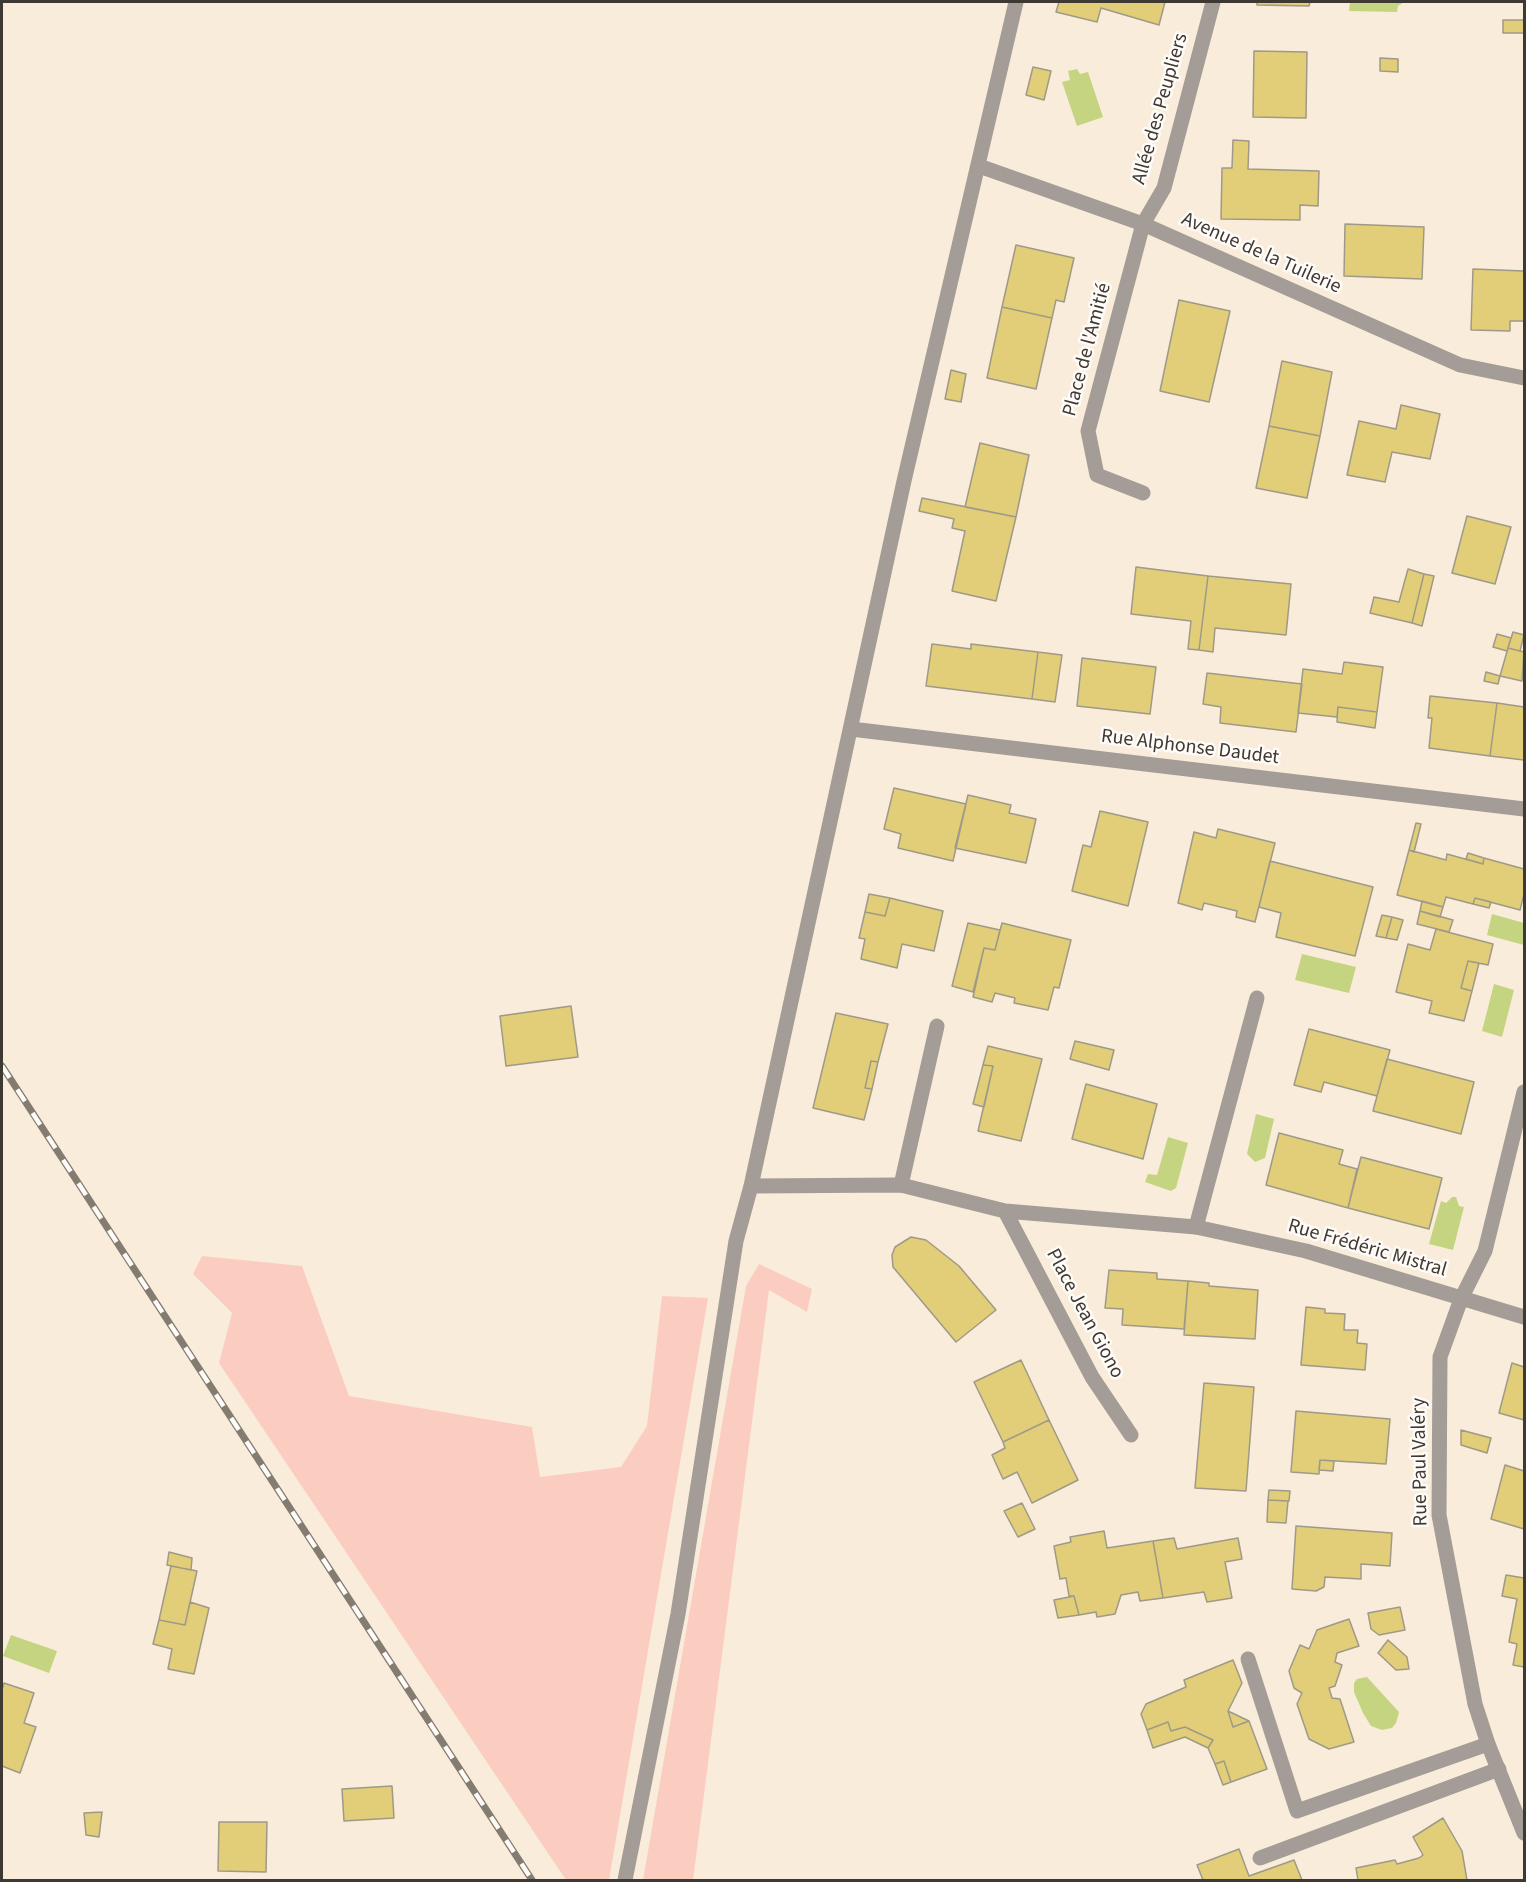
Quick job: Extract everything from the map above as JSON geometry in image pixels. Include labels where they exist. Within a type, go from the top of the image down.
[{"type":"street","points":[[625,1881],[678,1614],[734,1251],[751,1186],[904,481],[980,166],[1016,2]]},
{"type":"street","name":"Allée des Peupliers","points":[[1143,224],[1164,188],[1213,2]]},
{"type":"street","name":"Avenue de la Tuilerie","points":[[980,166],[1143,224],[1460,365],[1524,378]]},
{"type":"street","name":"Place de l'Amitié","points":[[1143,224],[1088,431],[1098,475],[1143,493]]},
{"type":"street","name":"Rue Alphonse Daudet","points":[[851,729],[1524,809]]},
{"type":"street","points":[[1196,1227],[1257,998]]},
{"type":"street","points":[[902,1185],[937,1026]]},
{"type":"street","name":"Rue Paul Valéry","points":[[1524,1092],[1485,1251],[1461,1299],[1440,1356],[1439,1515],[1475,1704],[1488,1744],[1524,1833]]},
{"type":"street","name":"Rue Frédéric Mistral","points":[[751,1186],[902,1185],[1005,1211],[1196,1227],[1306,1251],[1524,1317]]},
{"type":"street","name":"Place Jean Giono","points":[[1005,1211],[1092,1377],[1131,1435]]},
{"type":"street","points":[[1248,1659],[1297,1811],[1488,1744]]},
{"type":"street","points":[[1260,1858],[1499,1769]]},
{"type":"shaded area","points":[[1350,2],[1404,2],[1398,6],[1397,12],[1349,11]]},
{"type":"shaded area","points":[[1077,69],[1080,74],[1088,72],[1103,117],[1077,126],[1062,82],[1070,80],[1068,71]]},
{"type":"shaded area","points":[[1492,914],[1524,923],[1524,945],[1487,935]]},
{"type":"shaded area","points":[[1302,954],[1356,967],[1349,993],[1295,980]]},
{"type":"shaded area","points":[[1494,984],[1514,990],[1502,1037],[1482,1031]]},
{"type":"shaded area","points":[[1256,1114],[1274,1119],[1265,1158],[1255,1162],[1247,1154]]},
{"type":"shaded area","points":[[1168,1137],[1188,1143],[1176,1188],[1171,1191],[1145,1182],[1148,1174],[1157,1175]]},
{"type":"shaded area","points":[[1452,1197],[1456,1197],[1459,1206],[1464,1207],[1453,1250],[1429,1244],[1441,1201],[1446,1203]]},
{"type":"shaded area","points":[[202,1256],[302,1266],[349,1396],[532,1427],[540,1477],[621,1467],[647,1426],[662,1296],[708,1298],[609,1880],[566,1880],[219,1363],[232,1313],[193,1274]]},
{"type":"shaded area","points":[[759,1264],[812,1289],[807,1312],[769,1290],[693,1880],[643,1880],[746,1286]]},
{"type":"shaded area","points":[[11,1635],[57,1651],[49,1673],[3,1656]]},
{"type":"shaded area","points":[[1367,1677],[1399,1712],[1392,1728],[1382,1730],[1371,1726],[1363,1713],[1354,1692],[1354,1683],[1357,1679]]},
{"type":"building","points":[[1059,2],[1165,2],[1159,25],[1101,8],[1097,22],[1056,12]]},
{"type":"building","points":[[1257,2],[1310,2],[1309,6],[1257,5]]},
{"type":"building","points":[[1503,20],[1524,20],[1524,33],[1503,33]]},
{"type":"building","points":[[1254,51],[1307,52],[1306,118],[1253,117]]},
{"type":"building","points":[[1380,58],[1398,59],[1398,72],[1380,71]]},
{"type":"building","points":[[1033,67],[1051,71],[1044,100],[1026,95]]},
{"type":"building","points":[[1233,140],[1249,141],[1248,169],[1319,171],[1318,206],[1300,205],[1300,220],[1221,219],[1222,168],[1232,168]]},
{"type":"building","points":[[1345,224],[1424,227],[1422,279],[1344,276]]},
{"type":"building","points":[[1016,245],[1074,258],[1064,302],[1056,300],[1052,318],[1002,307]]},
{"type":"building","points":[[1473,269],[1524,271],[1524,321],[1510,321],[1510,331],[1471,330]]},
{"type":"building","points":[[1179,300],[1230,311],[1209,402],[1160,391]]},
{"type":"building","points":[[1002,307],[1052,318],[1036,389],[987,378]]},
{"type":"building","points":[[1282,361],[1332,372],[1320,436],[1269,426]]},
{"type":"building","points":[[951,370],[966,374],[961,402],[945,399]]},
{"type":"building","points":[[1401,405],[1440,414],[1430,459],[1392,452],[1385,482],[1347,475],[1359,421],[1396,429]]},
{"type":"building","points":[[1269,426],[1320,436],[1307,498],[1256,488]]},
{"type":"building","points":[[980,443],[1029,455],[1016,517],[965,507]]},
{"type":"building","points":[[922,498],[1016,517],[996,601],[952,591],[965,531],[952,528],[954,519],[919,511]]},
{"type":"building","points":[[1467,516],[1511,527],[1495,584],[1452,573]]},
{"type":"building","points":[[1136,567],[1208,576],[1199,650],[1188,649],[1191,621],[1131,614]]},
{"type":"building","points":[[1408,569],[1424,574],[1412,623],[1370,613],[1374,597],[1399,602]]},
{"type":"building","points":[[1424,574],[1434,576],[1422,626],[1412,623]]},
{"type":"building","points":[[1208,576],[1291,584],[1286,635],[1215,628],[1213,652],[1199,650]]},
{"type":"building","points":[[1513,632],[1524,635],[1520,651],[1508,648]]},
{"type":"building","points":[[1497,634],[1511,638],[1507,651],[1493,647]]},
{"type":"building","points":[[932,644],[971,649],[971,644],[1038,652],[1032,699],[926,686]]},
{"type":"building","points":[[1508,648],[1524,652],[1522,681],[1500,676]]},
{"type":"building","points":[[1038,652],[1062,655],[1055,702],[1032,699]]},
{"type":"building","points":[[1082,658],[1156,667],[1150,714],[1077,706]]},
{"type":"building","points":[[1344,662],[1383,667],[1377,712],[1338,707],[1337,717],[1298,713],[1303,669],[1342,674]]},
{"type":"building","points":[[1486,672],[1500,676],[1498,684],[1484,681]]},
{"type":"building","points":[[1207,673],[1302,684],[1296,732],[1220,723],[1221,707],[1203,704]]},
{"type":"building","points":[[1430,696],[1497,703],[1490,756],[1429,748],[1432,718],[1428,718]]},
{"type":"building","points":[[1497,703],[1524,707],[1524,760],[1490,756]]},
{"type":"building","points":[[1338,707],[1377,712],[1375,728],[1337,722]]},
{"type":"building","points":[[894,788],[966,804],[953,861],[898,848],[901,834],[884,829]]},
{"type":"building","points":[[968,795],[1011,805],[1009,813],[1036,819],[1026,863],[955,848]]},
{"type":"building","points":[[1100,811],[1148,822],[1128,906],[1072,891],[1083,845],[1091,847]]},
{"type":"building","points":[[1416,823],[1421,824],[1414,852],[1409,850]]},
{"type":"building","points":[[1218,829],[1275,843],[1255,922],[1236,917],[1237,911],[1204,903],[1202,910],[1178,903],[1194,832],[1216,838]]},
{"type":"building","points":[[1409,850],[1446,860],[1447,854],[1483,864],[1484,858],[1524,869],[1524,894],[1520,910],[1475,898],[1473,904],[1446,897],[1443,907],[1397,895]]},
{"type":"building","points":[[1468,853],[1484,858],[1483,864],[1466,859]]},
{"type":"building","points":[[1270,861],[1373,887],[1355,956],[1276,937],[1281,913],[1259,907]]},
{"type":"building","points":[[869,894],[890,898],[885,916],[865,912]]},
{"type":"building","points":[[890,898],[943,911],[934,951],[902,944],[897,968],[861,959],[865,939],[859,938],[865,912],[885,916]]},
{"type":"building","points":[[1475,898],[1491,902],[1489,908],[1473,904]]},
{"type":"building","points":[[1422,901],[1443,907],[1440,917],[1420,911]]},
{"type":"building","points":[[1420,911],[1453,920],[1449,932],[1417,924]]},
{"type":"building","points":[[1382,915],[1392,917],[1386,938],[1376,936]]},
{"type":"building","points":[[1392,917],[1403,920],[1397,940],[1386,938]]},
{"type":"building","points":[[968,923],[1000,930],[995,950],[984,948],[973,992],[952,986]]},
{"type":"building","points":[[1002,923],[1071,940],[1059,988],[1054,987],[1048,1010],[1014,1003],[1015,998],[995,993],[992,1002],[973,997],[984,948],[995,950]]},
{"type":"building","points":[[1436,929],[1493,944],[1488,965],[1468,961],[1461,988],[1472,991],[1464,1021],[1429,1013],[1432,1001],[1396,992],[1408,944],[1430,950]]},
{"type":"building","points":[[1468,961],[1479,963],[1472,991],[1461,988]]},
{"type":"building","points":[[571,1006],[578,1057],[506,1066],[500,1016]]},
{"type":"building","points":[[836,1013],[888,1024],[878,1062],[871,1061],[865,1088],[872,1089],[864,1120],[813,1108]]},
{"type":"building","points":[[1309,1029],[1390,1050],[1377,1096],[1324,1082],[1321,1092],[1294,1085]]},
{"type":"building","points":[[1075,1041],[1114,1050],[1109,1070],[1070,1059]]},
{"type":"building","points":[[988,1046],[1042,1059],[1021,1141],[978,1131],[993,1066],[983,1065]]},
{"type":"building","points":[[1387,1059],[1474,1082],[1461,1134],[1373,1111]]},
{"type":"building","points":[[871,1061],[878,1062],[872,1089],[865,1088]]},
{"type":"building","points":[[983,1065],[993,1066],[984,1107],[973,1104]]},
{"type":"building","points":[[1086,1084],[1157,1104],[1143,1159],[1072,1139]]},
{"type":"building","points":[[1279,1133],[1343,1150],[1339,1164],[1357,1169],[1348,1208],[1266,1185]]},
{"type":"building","points":[[1361,1157],[1442,1178],[1429,1229],[1348,1208]]},
{"type":"building","points":[[911,1237],[926,1240],[959,1266],[996,1310],[956,1342],[893,1267],[892,1255],[895,1247]]},
{"type":"building","points":[[1109,1270],[1157,1273],[1157,1279],[1188,1281],[1184,1329],[1122,1325],[1123,1309],[1105,1308]]},
{"type":"building","points":[[1188,1281],[1209,1283],[1209,1286],[1258,1290],[1255,1339],[1184,1335]]},
{"type":"building","points":[[1306,1307],[1325,1309],[1325,1313],[1345,1314],[1344,1330],[1358,1330],[1357,1343],[1367,1344],[1365,1370],[1301,1365]]},
{"type":"building","points":[[1021,1360],[1049,1420],[1003,1442],[974,1382]]},
{"type":"building","points":[[1512,1363],[1524,1367],[1524,1420],[1499,1413]]},
{"type":"building","points":[[1204,1383],[1254,1387],[1246,1491],[1195,1488]]},
{"type":"building","points":[[1296,1411],[1390,1419],[1386,1464],[1320,1460],[1319,1474],[1291,1472]]},
{"type":"building","points":[[1049,1420],[1078,1480],[1032,1503],[1017,1472],[1003,1479],[992,1455],[1005,1448],[1003,1442]]},
{"type":"building","points":[[1461,1430],[1491,1438],[1487,1453],[1461,1445]]},
{"type":"building","points":[[1320,1460],[1334,1461],[1333,1471],[1319,1470]]},
{"type":"building","points":[[1505,1465],[1524,1471],[1524,1529],[1491,1519]]},
{"type":"building","points":[[1269,1490],[1290,1491],[1289,1501],[1268,1500]]},
{"type":"building","points":[[1268,1500],[1288,1501],[1286,1523],[1267,1522]]},
{"type":"building","points":[[1022,1503],[1035,1529],[1018,1537],[1004,1511]]},
{"type":"building","points":[[1296,1526],[1392,1533],[1390,1566],[1361,1564],[1361,1579],[1325,1577],[1324,1587],[1316,1591],[1292,1589]]},
{"type":"building","points":[[1104,1531],[1107,1548],[1153,1541],[1163,1598],[1140,1601],[1138,1592],[1121,1595],[1115,1614],[1097,1617],[1096,1612],[1079,1615],[1074,1596],[1069,1596],[1066,1578],[1060,1579],[1054,1546],[1071,1542],[1070,1537]]},
{"type":"building","points":[[1174,1538],[1177,1549],[1238,1538],[1242,1559],[1225,1562],[1232,1598],[1207,1602],[1204,1592],[1163,1598],[1153,1541]]},
{"type":"building","points":[[169,1552],[192,1558],[191,1570],[167,1565]]},
{"type":"building","points":[[171,1566],[197,1571],[185,1625],[159,1620]]},
{"type":"building","points":[[1506,1575],[1524,1578],[1524,1667],[1513,1665],[1517,1644],[1509,1642],[1517,1599],[1502,1596]]},
{"type":"building","points":[[1074,1596],[1079,1615],[1058,1618],[1054,1600]]},
{"type":"building","points":[[190,1602],[209,1608],[194,1674],[168,1669],[172,1649],[153,1644],[159,1620],[185,1625]]},
{"type":"building","points":[[1400,1607],[1405,1630],[1379,1635],[1371,1629],[1368,1613]]},
{"type":"building","points":[[1349,1619],[1359,1646],[1337,1653],[1335,1662],[1342,1665],[1335,1686],[1329,1688],[1332,1698],[1340,1699],[1354,1742],[1329,1749],[1309,1739],[1297,1704],[1302,1693],[1294,1688],[1289,1671],[1300,1645],[1309,1649],[1317,1630]]},
{"type":"building","points":[[1388,1640],[1407,1657],[1409,1669],[1396,1670],[1378,1653]]},
{"type":"building","points":[[1233,1660],[1242,1683],[1228,1711],[1233,1727],[1249,1721],[1267,1769],[1231,1782],[1224,1761],[1215,1764],[1208,1748],[1213,1740],[1185,1727],[1171,1731],[1168,1722],[1147,1730],[1141,1714],[1146,1704],[1186,1687],[1184,1680]]},
{"type":"building","points":[[4,1683],[34,1693],[24,1723],[36,1727],[20,1773],[2,1766],[2,1690]]},
{"type":"building","points":[[1228,1711],[1249,1721],[1233,1727]]},
{"type":"building","points":[[1168,1722],[1171,1731],[1185,1727],[1213,1740],[1208,1748],[1185,1737],[1153,1748],[1147,1730]]},
{"type":"building","points":[[1224,1761],[1231,1782],[1223,1785],[1215,1764]]},
{"type":"building","points":[[392,1786],[394,1818],[344,1821],[342,1789]]},
{"type":"building","points":[[102,1812],[99,1837],[86,1835],[84,1813]]},
{"type":"building","points":[[1443,1818],[1462,1851],[1467,1880],[1358,1880],[1356,1868],[1395,1860],[1397,1864],[1419,1858],[1423,1855],[1413,1837]]},
{"type":"building","points":[[219,1822],[267,1822],[266,1872],[218,1871]]},
{"type":"building","points":[[1239,1849],[1249,1876],[1294,1860],[1302,1880],[1203,1880],[1197,1865]]},
{"type":"railway","points":[[2,1066],[532,1880]]}]
